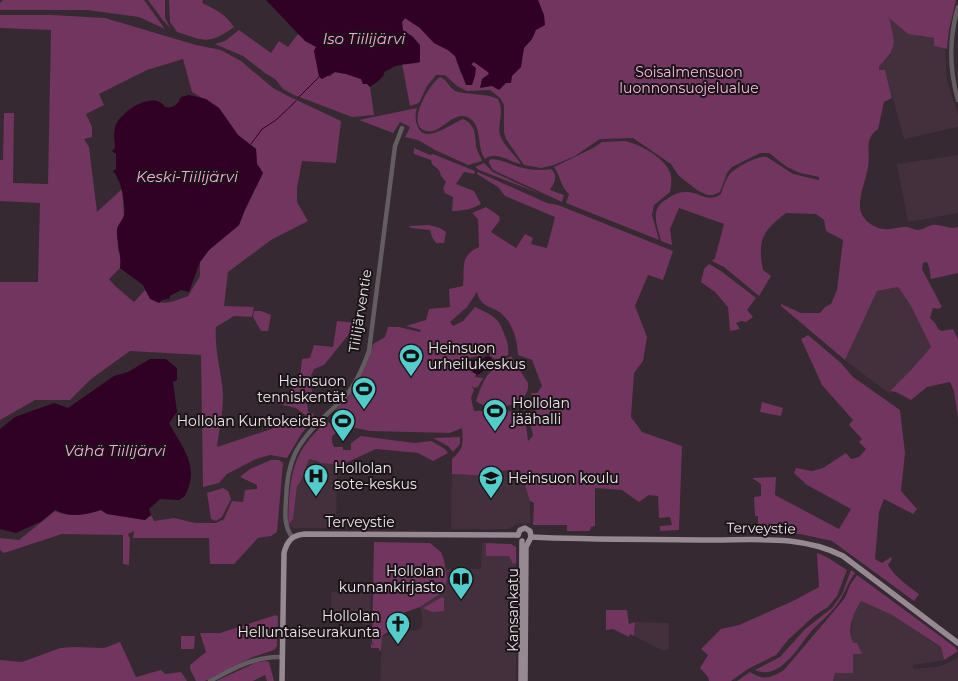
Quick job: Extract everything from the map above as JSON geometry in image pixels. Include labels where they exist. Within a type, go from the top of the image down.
[{"type":"main road","points":[[526,528],[530,531],[530,538],[520,538],[520,530],[526,528]]},
{"type":"main road","name":"Terveystie","points":[[292,537],[298,534],[305,534],[520,538]]},
{"type":"main road","points":[[282,681],[284,553],[287,543],[292,537]]},
{"type":"main road","name":"Kansankatu","points":[[520,538],[521,681]]},
{"type":"main road","name":"Terveystie","points":[[530,538],[741,540],[786,541],[812,544],[832,550],[843,556],[958,643]]},
{"type":"main road","name":"Kansankatu","points":[[525,681],[526,546],[530,538]]},
{"type":"street","points":[[958,7],[951,38],[951,63],[953,83],[958,100]]},
{"type":"street","name":"Tiilijärventie","points":[[292,537],[287,529],[286,519],[286,490],[291,462],[302,440],[348,393],[360,373],[368,351],[395,148],[402,128]]},
{"type":"street","points":[[210,681],[252,660],[269,656],[281,657]]},
{"type":"shaded area","points":[[889,17],[908,34],[935,38],[934,46],[945,49],[947,81],[958,114],[958,127],[904,139],[885,70],[879,70],[879,66],[890,56]]},
{"type":"shaded area","points":[[958,155],[958,213],[908,222],[897,164]]},
{"type":"shaded area","points":[[898,287],[911,306],[931,347],[890,391],[890,394],[845,360],[877,291]]},
{"type":"shaded area","name":"Hollolan sote-keskus","points":[[308,459],[341,465],[337,473],[336,528],[293,528],[288,525],[293,519],[297,486],[301,481]]},
{"type":"shaded area","name":"Heinsuon koulu","points":[[520,470],[530,498],[530,523],[519,524],[507,529],[451,529],[452,474],[490,476],[490,471]]},
{"type":"shaded area","points":[[482,543],[486,543],[487,556],[509,556],[513,563],[516,563],[516,681],[380,681],[382,636],[400,633],[406,629],[413,631],[421,628],[423,621],[420,607],[443,592],[447,579],[445,569],[481,569]]},
{"type":"shaded area","points":[[331,592],[371,593],[370,625],[366,626],[352,613],[331,613]]},
{"type":"shaded area","points":[[861,601],[892,615],[941,648],[944,660],[913,665],[913,669],[937,667],[958,657],[958,681],[833,681],[835,673],[853,654],[854,643],[851,639],[852,616]]},
{"type":"shaded area","points":[[635,622],[669,623],[669,649],[664,651],[634,636]]},
{"type":"green space","points":[[3,0],[144,0],[165,29],[139,17],[87,10],[0,10],[0,3]]},
{"type":"green space","points":[[148,0],[165,0],[165,18],[170,28],[162,19]]},
{"type":"green space","points":[[169,0],[203,0],[202,3],[220,13],[234,27],[218,37],[207,40],[177,32],[170,22]]},
{"type":"green space","name":"Soisalmensuon luonnonsuojelualue","points":[[537,0],[956,0],[947,49],[934,46],[934,38],[908,34],[889,18],[893,33],[893,44],[889,55],[879,66],[879,70],[885,70],[892,98],[884,102],[878,129],[873,133],[869,142],[869,161],[860,208],[865,219],[872,225],[880,228],[906,227],[918,230],[935,225],[951,228],[958,227],[958,273],[931,279],[927,262],[923,263],[922,269],[942,307],[938,309],[933,308],[930,318],[939,330],[953,329],[958,339],[958,418],[954,391],[950,382],[927,387],[911,400],[890,391],[931,347],[911,306],[898,287],[877,291],[845,360],[781,306],[781,304],[801,313],[820,313],[831,304],[837,290],[843,240],[826,231],[824,220],[816,214],[786,213],[767,231],[762,243],[761,259],[763,270],[771,276],[759,296],[724,267],[712,261],[715,258],[724,224],[679,208],[670,229],[672,245],[661,241],[656,223],[656,212],[661,203],[673,195],[682,192],[690,192],[712,198],[716,197],[721,194],[724,184],[732,172],[753,160],[767,157],[793,174],[819,180],[819,177],[800,173],[787,167],[769,153],[760,153],[732,167],[727,173],[720,192],[707,195],[679,176],[671,164],[633,138],[600,139],[575,156],[541,168],[524,165],[506,139],[504,132],[504,105],[500,98],[490,90],[467,91],[457,86],[445,75],[436,75],[427,86],[419,103],[410,106],[402,64],[419,62],[420,58],[413,37],[403,31],[402,22],[405,18],[420,28],[434,43],[455,56],[461,74],[474,62],[489,74],[482,79],[492,86],[499,88],[510,80],[523,50],[538,3]]},
{"type":"green space","points":[[0,15],[105,18],[196,45],[221,50],[241,61],[273,88],[341,121],[336,163],[302,161],[297,188],[297,202],[308,221],[271,240],[228,272],[224,306],[254,307],[252,317],[234,316],[216,327],[216,344],[223,396],[217,447],[292,422],[297,422],[300,426],[300,422],[307,427],[287,458],[270,455],[256,459],[227,474],[219,483],[203,487],[201,355],[130,351],[91,379],[70,400],[35,400],[0,420],[0,282],[38,282],[40,203],[0,201],[0,160],[3,160],[4,113],[14,113],[13,183],[48,184],[51,30],[0,28]],"holes":[[[183,59],[192,92],[219,108],[238,135],[256,149],[257,164],[261,169],[239,225],[209,250],[200,262],[200,276],[188,296],[165,303],[152,299],[145,290],[134,302],[109,279],[120,268],[121,259],[118,249],[117,229],[124,216],[122,189],[97,212],[89,147],[84,139],[92,137],[92,127],[86,114],[104,105],[99,94],[147,70]]]},
{"type":"green space","points":[[239,30],[271,53],[279,41],[288,47],[298,34],[316,47],[329,77],[335,72],[346,74],[361,79],[363,84],[367,84],[370,87],[374,115],[352,117],[294,95],[283,89],[275,79],[243,56],[215,44],[225,41]]},
{"type":"green space","points":[[440,77],[458,92],[498,99],[501,109],[500,135],[521,164],[498,156],[485,159],[482,154],[478,131],[469,118],[463,116],[452,119],[432,131],[421,128],[418,122],[418,114],[421,105],[430,88]]},
{"type":"green space","points":[[417,108],[418,127],[421,132],[426,134],[439,131],[463,119],[468,122],[473,128],[477,150],[482,161],[468,165],[418,140],[405,137],[410,127],[400,122],[393,133],[359,120]]},
{"type":"green space","points":[[625,141],[638,145],[652,153],[669,170],[671,176],[670,192],[654,205],[652,215],[659,240],[566,203],[569,194],[554,167],[602,142]]},
{"type":"green space","points":[[414,148],[475,171],[474,174],[464,172],[456,184],[474,191],[481,204],[460,211],[452,211],[453,197],[445,193],[443,188],[446,182],[439,170],[432,164],[431,160],[414,154]]},
{"type":"green space","points":[[491,159],[527,169],[551,169],[555,177],[550,190],[564,195],[562,202],[493,170],[489,163]]},
{"type":"green space","points":[[484,163],[493,172],[541,194],[475,167]]},
{"type":"green space","points":[[478,172],[547,203],[558,205],[673,251],[663,280],[648,275],[635,306],[647,337],[643,361],[634,373],[631,417],[642,432],[682,446],[679,530],[660,531],[660,526],[672,525],[670,517],[659,518],[658,496],[649,495],[639,502],[622,490],[595,488],[595,526],[591,527],[590,531],[567,531],[567,525],[533,525],[534,503],[530,501],[520,470],[490,471],[490,476],[452,474],[452,459],[459,452],[462,445],[462,428],[450,433],[370,431],[346,426],[333,416],[356,385],[366,365],[373,344],[385,337],[388,327],[399,327],[420,332],[421,330],[406,326],[426,320],[429,309],[450,307],[449,289],[463,286],[466,258],[468,254],[479,247],[478,219],[472,213],[486,207],[499,216],[500,220],[491,232],[516,248],[525,234],[533,238],[531,244],[547,248],[555,217],[505,196],[498,187],[477,174]],"holes":[[[477,292],[484,304],[506,318],[513,329],[518,355],[532,360],[542,386],[537,393],[531,393],[536,410],[528,413],[533,436],[528,441],[525,422],[517,413],[502,410],[474,411],[471,398],[474,390],[471,385],[474,388],[478,387],[483,378],[475,377],[476,374],[470,370],[459,371],[459,368],[460,370],[467,369],[465,362],[459,362],[459,360],[488,354],[496,360],[508,355],[508,343],[503,330],[490,315],[475,307],[463,321],[453,326],[450,322],[467,307]]]},
{"type":"green space","points":[[429,225],[446,232],[444,243],[436,243],[430,230],[411,228],[409,226]]},
{"type":"green space","points":[[709,264],[756,298],[747,310],[753,317],[746,322],[736,323],[740,329],[730,331],[728,307],[715,292],[701,282],[704,269]]},
{"type":"green space","points":[[254,311],[261,311],[271,315],[268,331],[261,331],[253,317]]},
{"type":"green space","points":[[337,321],[358,323],[324,365],[314,369],[310,378],[312,392],[307,401],[308,412],[314,414],[312,418],[310,419],[296,408],[275,403],[261,396],[292,394],[294,383],[298,383],[298,377],[300,377],[302,359],[310,358],[314,345],[333,347]]},
{"type":"green space","points":[[808,335],[841,363],[853,377],[900,410],[905,453],[901,491],[917,509],[913,514],[884,499],[879,512],[875,559],[882,563],[891,557],[892,559],[888,565],[894,573],[919,594],[914,601],[832,541],[800,534],[758,533],[758,516],[755,516],[754,497],[761,496],[761,484],[752,478],[776,477],[775,495],[839,529],[851,509],[807,485],[794,473],[796,468],[812,471],[823,468],[846,453],[851,459],[859,457],[866,449],[859,442],[862,439],[849,425],[853,420],[822,385],[801,339]]},
{"type":"green space","points":[[511,356],[528,383],[527,391],[523,398],[508,406],[499,407],[482,405],[476,401],[488,374],[497,365]]},
{"type":"green space","points":[[762,402],[783,408],[781,416],[760,412]]},
{"type":"green space","points":[[326,421],[336,427],[336,433],[332,436],[334,447],[343,447],[343,450],[351,450],[351,443],[361,436],[414,443],[431,441],[445,449],[448,453],[433,461],[418,453],[376,449],[341,465],[321,463],[309,459],[301,481],[297,486],[293,519],[288,525],[291,483],[296,463],[307,442]]},
{"type":"green space","points":[[460,437],[460,444],[453,452],[448,446],[433,438]]},
{"type":"green space","points":[[271,460],[279,460],[283,463],[277,532],[271,536],[258,538],[234,564],[210,564],[209,538],[133,538],[134,531],[128,534],[130,539],[129,565],[123,564],[123,535],[62,534],[4,553],[0,550],[0,538],[19,540],[55,511],[78,515],[101,510],[107,514],[145,520],[151,515],[154,521],[174,518],[195,523],[216,523],[224,519],[232,501],[243,502],[245,490],[257,489],[257,485],[240,477],[250,469]]},
{"type":"green space","points":[[223,488],[228,491],[231,499],[222,517],[216,521],[211,519],[207,493]]},
{"type":"green space","points":[[374,542],[430,543],[441,552],[447,579],[443,592],[420,607],[392,617],[389,631],[382,636],[381,650],[379,651],[379,648],[371,648],[371,644],[375,645],[372,643]]},
{"type":"green space","points":[[486,543],[511,544],[516,547],[516,563],[513,564],[509,556],[486,556]]},
{"type":"green space","points":[[817,553],[847,570],[837,596],[828,607],[814,616],[789,639],[776,655],[748,669],[731,681],[709,681],[700,668],[708,655],[701,649],[721,629],[739,625],[819,587]]},
{"type":"green space","points":[[851,570],[855,573],[838,603],[793,655],[772,671],[755,670],[780,657],[805,629],[832,608],[842,594]]},
{"type":"green space","points":[[857,575],[955,647],[957,652],[944,660],[941,647],[892,615],[861,601],[853,616],[850,627],[851,638],[854,643],[857,643],[862,654],[853,654],[853,673],[835,673],[833,681],[737,681],[750,672],[759,677],[767,677],[784,670],[845,598],[850,585]]},
{"type":"green space","points":[[442,597],[444,598],[444,611],[432,612],[423,608]]},
{"type":"green space","points":[[606,610],[627,610],[629,624],[635,622],[634,636],[630,634],[629,637],[613,629],[606,630]]},
{"type":"green space","points":[[276,615],[278,617],[277,646],[274,650],[253,657],[205,681],[196,681],[190,665],[206,652],[200,633],[220,633]]},
{"type":"green space","points":[[181,636],[195,636],[194,649],[181,649]]},
{"type":"green space","points":[[120,642],[136,677],[161,670],[165,674],[181,672],[187,681],[0,681],[0,660],[22,662],[60,648],[104,648]]},
{"type":"green space","points":[[257,662],[269,662],[274,681],[267,681],[265,675],[253,681],[216,681]]},
{"type":"water","name":"Iso Tiilijärvi","points":[[266,0],[538,0],[544,15],[545,25],[536,30],[532,39],[524,48],[521,67],[512,76],[511,83],[506,83],[499,90],[492,86],[480,88],[482,79],[489,74],[474,62],[471,64],[476,68],[472,85],[466,85],[455,56],[434,43],[420,28],[405,18],[402,22],[403,30],[420,45],[420,62],[392,68],[385,72],[370,87],[367,84],[363,84],[361,79],[346,74],[335,72],[322,79],[319,77],[314,51],[316,47],[305,41]]},
{"type":"water","name":"Keski-Tiilijärvi","points":[[189,95],[206,99],[219,108],[238,135],[256,149],[257,164],[263,173],[239,225],[209,250],[200,262],[189,292],[181,290],[170,296],[169,299],[162,300],[159,303],[150,299],[143,285],[120,268],[117,229],[123,219],[124,204],[121,186],[113,171],[116,169],[116,154],[112,151],[115,148],[114,130],[123,115],[137,105],[153,100],[160,102],[165,107],[173,107],[181,97]]},
{"type":"water","points":[[488,356],[491,358],[490,361],[482,372],[477,375],[470,370],[469,364],[471,360],[482,359]]},
{"type":"water","name":"Vähä Tiilijärvi","points":[[150,359],[166,359],[177,368],[177,380],[173,382],[177,412],[169,423],[188,458],[190,467],[191,476],[185,496],[179,500],[160,499],[149,509],[151,515],[145,520],[107,514],[101,510],[78,515],[61,513],[55,510],[42,521],[16,533],[0,529],[0,429],[15,417],[54,403],[68,408],[114,376],[128,372]]},
{"type":"waterway","points":[[298,98],[319,77]]},
{"type":"waterway","points":[[251,144],[262,129],[276,120],[296,101]]},
{"type":"place","name":"Heinsuon urheilukeskus","points":[[411,377]]},
{"type":"place","name":"Heinsuon tenniskentät","points":[[364,410]]},
{"type":"place","name":"Hollolan jäähalli","points":[[495,432]]},
{"type":"place","name":"Hollolan Kuntokeidas","points":[[343,442]]},
{"type":"place","name":"Hollolan sote-keskus","points":[[316,497]]},
{"type":"place","name":"Heinsuon koulu","points":[[491,499]]},
{"type":"place","name":"Hollolan kunnankirjasto","points":[[461,600]]},
{"type":"place","name":"Hollolan Helluntaiseurakunta","points":[[398,645]]}]
